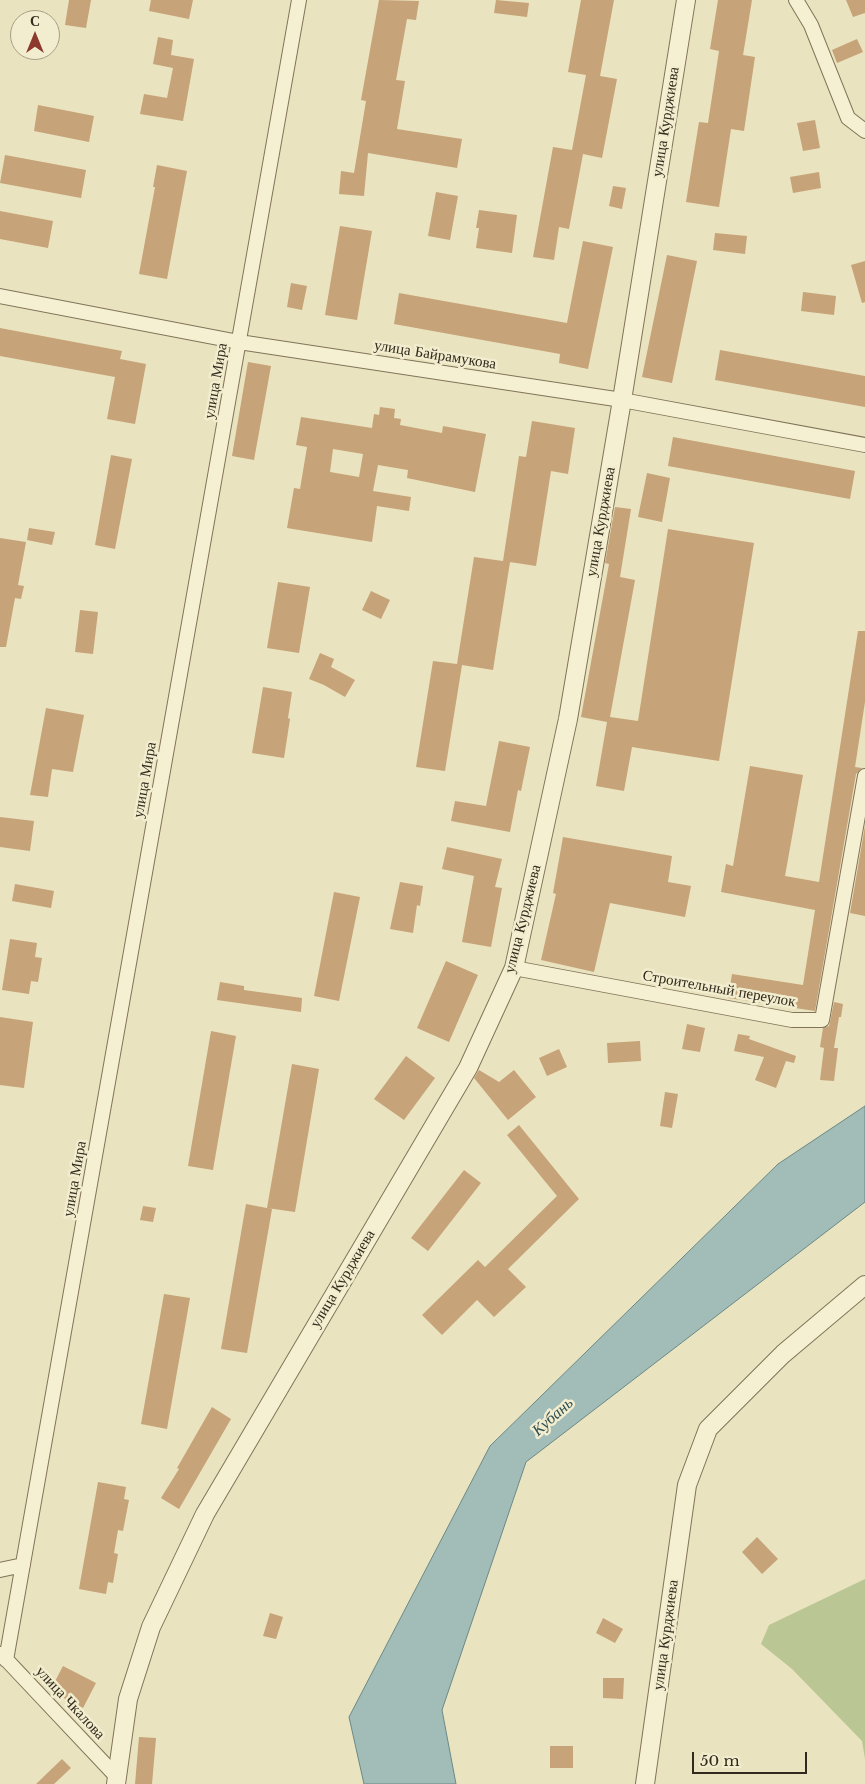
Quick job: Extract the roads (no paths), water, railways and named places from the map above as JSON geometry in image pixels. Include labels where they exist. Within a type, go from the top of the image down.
[{"type":"street","name":"улица Мира","points":[[3,1657],[22,1566],[299,0]]},
{"type":"street","name":"улица Курджиева","points":[[116,1780],[128,1699],[151,1627],[204,1514],[468,1068],[514,968],[568,719],[622,400],[686,0]]},
{"type":"street","points":[[796,0],[811,24],[848,118],[865,131]]},
{"type":"street","name":"улица Байрамукова","points":[[0,296],[239,342],[622,400],[865,445]]},
{"type":"street","name":"Строительный переулок","points":[[514,968],[792,1020],[822,1020],[865,776]]},
{"type":"street","name":"улица Курджиева","points":[[645,1784],[687,1485],[708,1429],[783,1354],[865,1285]]},
{"type":"street","points":[[0,1570],[22,1566]]},
{"type":"street","name":"улица Чкалова","points":[[3,1657],[116,1780]]},
{"type":"water","name":"Кубань","points":[[865,1106],[865,1202],[526,1462],[442,1710],[456,1784],[364,1784],[349,1717],[490,1446],[778,1164]]}]
